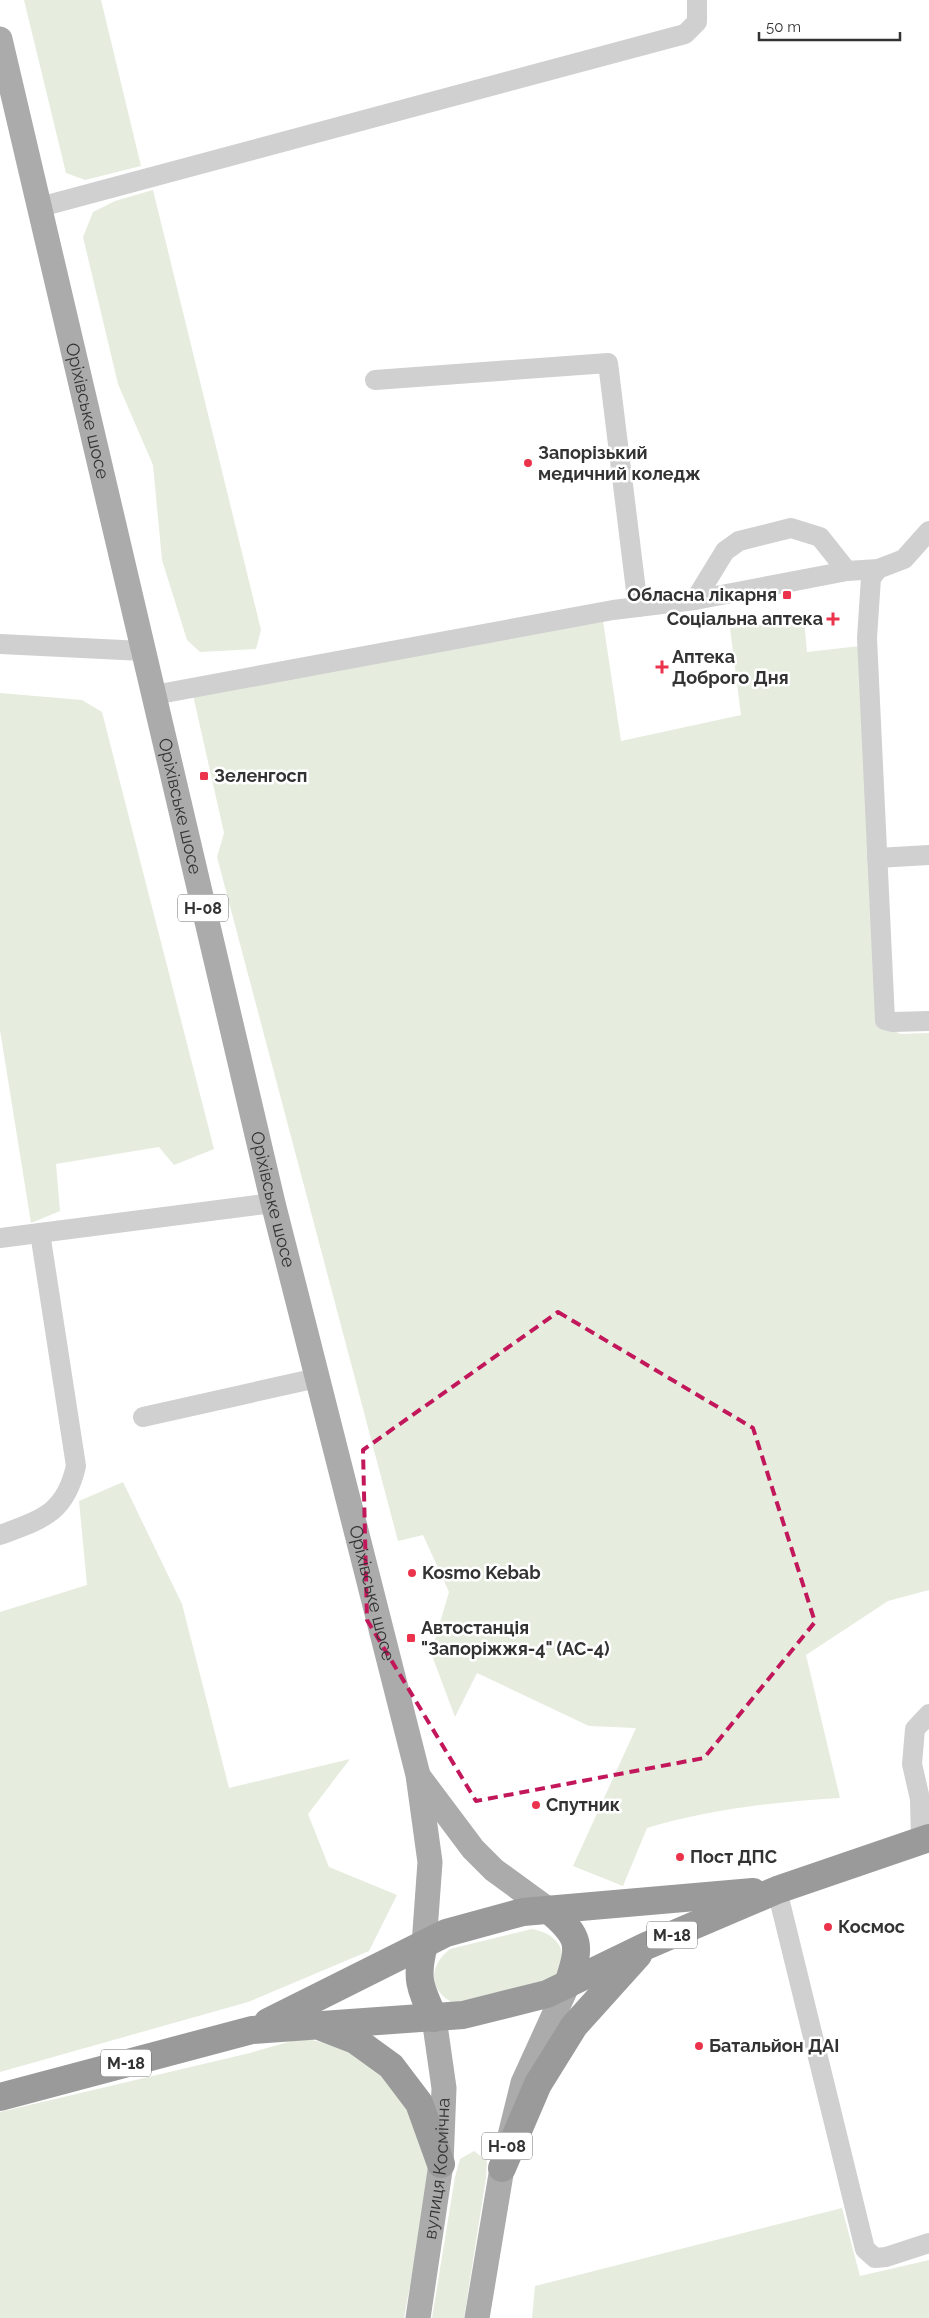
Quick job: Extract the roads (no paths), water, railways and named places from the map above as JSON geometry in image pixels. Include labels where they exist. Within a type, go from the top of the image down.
[{"type":"highway","name":"М-18","points":[[0,2097],[252,2030],[313,2024],[463,2015],[547,1994],[646,1946],[777,1890],[925,1839]]},
{"type":"highway","name":"М-18","points":[[252,2030],[446,1933],[524,1912],[777,1890]]},
{"type":"highway","name":"Н-08","points":[[549,1910],[568,1926],[576,1943],[576,1958],[568,1984]]},
{"type":"highway","name":"Н-08","points":[[424,1945],[419,1963],[420,1985],[434,2018]]},
{"type":"highway","points":[[502,2168],[538,2084],[574,2026],[646,1946]]},
{"type":"highway","points":[[313,2024],[355,2040],[391,2066],[419,2102],[441,2164]]},
{"type":"main road","name":"Оріхівське шосе","points":[[0,39],[273,1203],[418,1775],[430,1862],[424,1945]]},
{"type":"main road","name":"Оріхівське шосе","points":[[418,1775],[473,1849],[494,1870],[549,1910]]},
{"type":"main road","name":"Н-08","points":[[477,2318],[502,2168],[523,2084],[568,1984]]},
{"type":"main road","name":"вулиця Космічна","points":[[418,2318],[441,2164],[444,2088],[434,2018]]},
{"type":"street","points":[[40,207],[685,34],[697,22],[697,0]]},
{"type":"street","points":[[375,380],[608,363],[638,607]]},
{"type":"street","points":[[695,600],[725,551],[739,541],[791,528],[820,537],[847,571]]},
{"type":"street","points":[[154,695],[439,641],[638,607],[695,600],[847,571],[878,569],[904,559],[929,531]]},
{"type":"street","points":[[878,569],[871,578],[867,638],[884,1020],[892,1022],[929,1021]]},
{"type":"street","points":[[0,644],[143,650]]},
{"type":"street","points":[[877,858],[929,855]]},
{"type":"street","points":[[0,1238],[273,1203]]},
{"type":"street","points":[[0,1535],[32,1523],[61,1505],[72,1486],[76,1466],[40,1233]]},
{"type":"street","points":[[143,1417],[317,1378]]},
{"type":"street","points":[[925,1839],[920,1799],[912,1764],[916,1729],[929,1714]]},
{"type":"street","points":[[777,1890],[866,2250],[875,2258],[886,2257],[929,2243]]},
{"type":"place","name":"Запорізький медичний коледж","points":[[528,463]]},
{"type":"place","name":"Обласна лікарня","points":[[787,595]]},
{"type":"place","name":"Соціальна аптека","points":[[833,619]]},
{"type":"place","name":"Аптека Доброго Дня","points":[[662,667]]},
{"type":"place","name":"Зеленгосп","points":[[204,776]]},
{"type":"place","name":"Kosmo Kebab","points":[[412,1573]]},
{"type":"place","name":"Автостанція \"Запоріжжя-4\" (АС-4)","points":[[411,1638]]},
{"type":"place","name":"Спутник","points":[[536,1805]]},
{"type":"place","name":"Пост ДПС","points":[[680,1857]]},
{"type":"place","name":"Космос","points":[[828,1927]]},
{"type":"place","name":"Батальйон ДАI","points":[[699,2046]]}]
